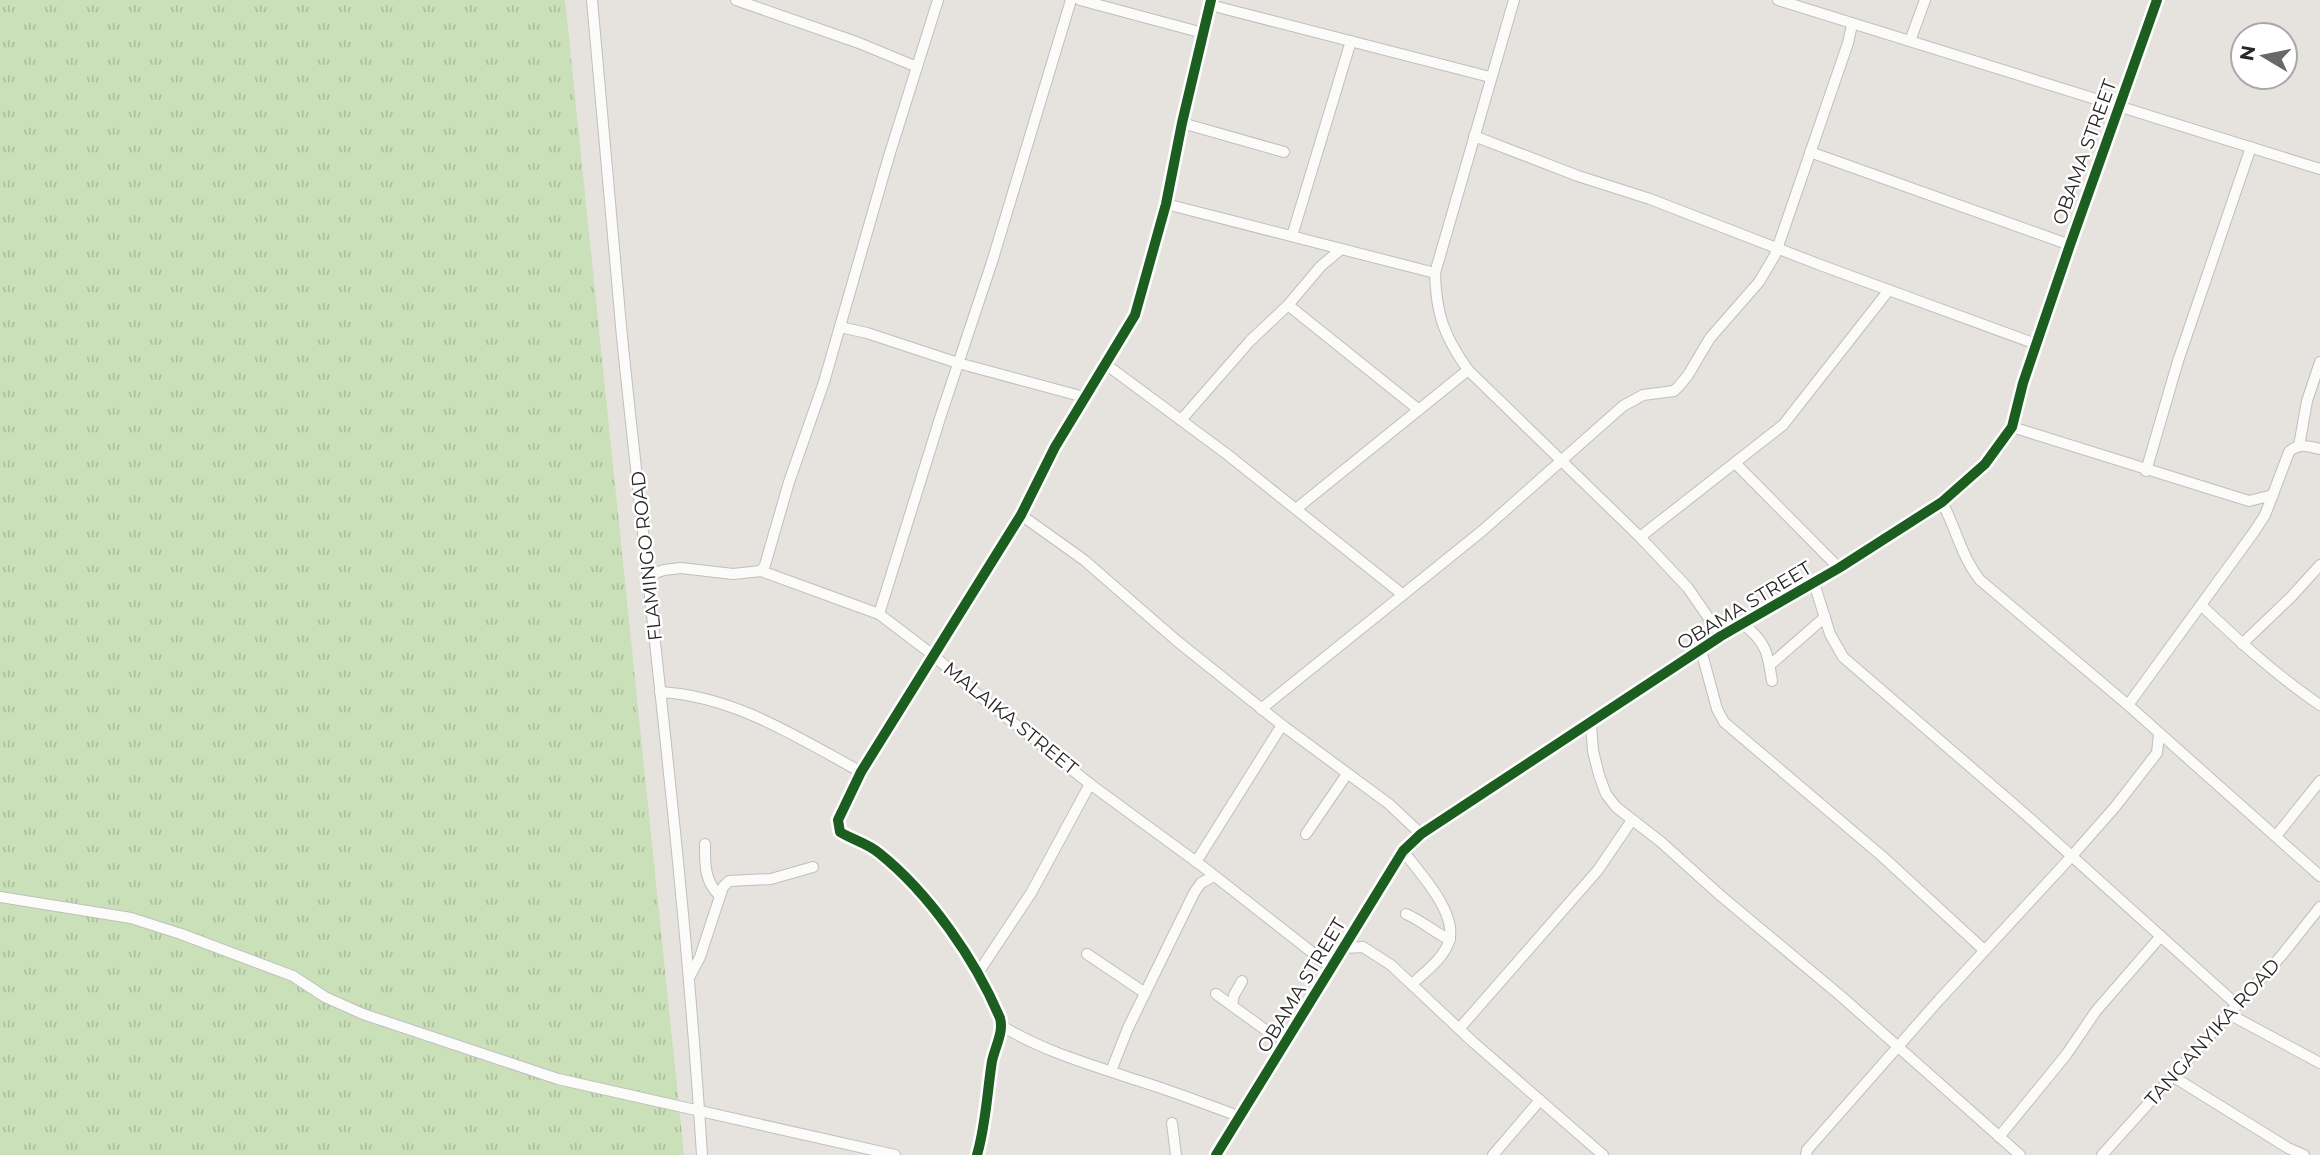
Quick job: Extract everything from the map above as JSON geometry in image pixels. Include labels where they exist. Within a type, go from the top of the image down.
[{"type":"street","name":"FLAMINGO ROAD","points":[[592,0],[622,337],[649,575],[689,978],[702,1155]]},
{"type":"street","points":[[736,0],[859,43],[917,67]]},
{"type":"street","points":[[761,571],[771,549],[789,482],[820,393],[939,0]]},
{"type":"street","points":[[879,614],[992,262],[1071,0]]},
{"type":"street","points":[[1080,0],[1203,33]]},
{"type":"street","points":[[1514,0],[1435,273],[1436,303],[1441,325],[1468,370],[1640,537],[1688,588],[1721,636]]},
{"type":"street","points":[[1778,0],[1796,3],[1853,25],[2320,169]]},
{"type":"street","points":[[1910,41],[1925,0]]},
{"type":"street","name":"OBAMA STREET","points":[[1216,1155],[1403,851],[1421,834],[1721,636],[1839,568],[1942,502],[1985,464],[2012,428],[2036,344],[2157,0]]},
{"type":"street","points":[[1241,1117],[1085,1064],[1002,1026],[978,973],[934,908],[877,852],[840,832],[838,820],[861,772],[1021,515],[1055,447],[1135,315],[1166,204],[1211,3],[1490,76]]},
{"type":"street","points":[[1261,709],[1482,531],[1623,407],[1643,395],[1674,391],[1679,386],[1710,338],[1759,282],[1778,248],[1853,25]]},
{"type":"street","points":[[1292,236],[1351,41]]},
{"type":"street","points":[[1182,123],[1284,152]]},
{"type":"street","points":[[1474,136],[2036,344]]},
{"type":"street","points":[[2146,471],[2178,361],[2251,147]]},
{"type":"street","points":[[1810,152],[2070,245]]},
{"type":"street","points":[[1166,204],[1435,273]]},
{"type":"street","points":[[1181,420],[1250,341],[1288,305],[1321,266],[1340,250]]},
{"type":"street","points":[[1640,537],[1783,425],[1889,290]]},
{"type":"street","points":[[1288,305],[1419,410]]},
{"type":"street","points":[[840,327],[1084,397]]},
{"type":"street","points":[[2299,446],[2307,401],[2320,362]]},
{"type":"street","points":[[1104,363],[1296,509],[1402,594]]},
{"type":"street","points":[[1296,509],[1468,370]]},
{"type":"street","points":[[2012,428],[2249,501],[2273,495]]},
{"type":"street","points":[[2128,705],[2254,532],[2273,495],[2289,452],[2299,446],[2320,449]]},
{"type":"street","points":[[1735,463],[1839,568]]},
{"type":"street","points":[[1942,502],[1968,565],[1980,580],[2128,705],[2320,876]]},
{"type":"street","points":[[1021,515],[1084,560],[1261,709],[1390,804],[1421,834]]},
{"type":"street","points":[[2242,644],[2320,565]]},
{"type":"street","name":"MALAIKA STREET","points":[[649,575],[681,568],[733,574],[761,571],[879,614],[1090,784],[1199,864],[1332,968]]},
{"type":"street","points":[[1814,583],[1835,646],[1843,657],[2236,1003]]},
{"type":"street","points":[[2202,606],[2242,644],[2320,705]]},
{"type":"street","points":[[1770,665],[1825,617]]},
{"type":"street","points":[[1743,624],[1768,651],[1772,681]]},
{"type":"street","points":[[1701,650],[1717,709],[1724,723],[1883,857],[1984,950]]},
{"type":"street","points":[[660,692],[717,701],[755,716],[861,772]]},
{"type":"street","points":[[1591,724],[1593,751],[1606,794],[1616,807],[1661,842],[1721,897],[1750,918],[2020,1155]]},
{"type":"street","points":[[1111,1071],[1128,1028],[1200,884],[1199,864],[1282,725]]},
{"type":"street","points":[[1806,1155],[1807,1150],[1898,1046],[2071,858],[2157,754],[2159,734]]},
{"type":"street","points":[[1307,834],[1347,774]]},
{"type":"street","points":[[2276,836],[2320,781]]},
{"type":"street","points":[[978,973],[1031,893],[1090,784]]},
{"type":"street","points":[[1459,1029],[1598,870],[1632,820]]},
{"type":"street","points":[[705,844],[705,872],[708,881],[719,895]]},
{"type":"street","points":[[1403,851],[1436,894],[1448,922],[1450,940],[1440,956],[1412,984]]},
{"type":"street","points":[[689,978],[700,957],[719,895],[729,881],[771,879],[813,867]]},
{"type":"street","points":[[1200,884],[1214,876]]},
{"type":"street","points":[[0,897],[131,918],[181,934],[293,976],[325,997],[424,1036],[558,1079],[895,1155]]},
{"type":"street","name":"TANGANYIKA ROAD","points":[[2102,1155],[2282,955],[2320,907]]},
{"type":"street","points":[[1406,914],[1422,921],[1432,931],[1450,940]]},
{"type":"street","points":[[1356,929],[1363,947]]},
{"type":"street","points":[[1999,1137],[2066,1055],[2096,1011],[2161,936]]},
{"type":"street","points":[[1344,948],[1363,947],[1379,956],[1604,1155]]},
{"type":"street","points":[[1087,954],[1145,993]]},
{"type":"street","points":[[1232,1005],[1242,981]]},
{"type":"street","points":[[1216,994],[1267,1031],[1287,1040]]},
{"type":"street","points":[[2227,1013],[2320,1063]]},
{"type":"street","points":[[977,1155],[987,1109],[992,1060],[1002,1026]]},
{"type":"street","points":[[2172,1076],[2288,1148],[2304,1155]]},
{"type":"street","points":[[1493,1155],[1540,1100]]},
{"type":"street","points":[[1172,1123],[1176,1155]]},
{"type":"green space","points":[[0,0],[565,0],[684,1155],[0,1155]]},
{"type":"cycle path","points":[[977,1155],[992,1061],[1000,1034],[1000,1018],[978,973],[933,907],[898,869],[879,853],[840,832],[838,820],[861,772],[1021,515],[1055,447],[1135,315],[1166,204],[1211,0]]},
{"type":"cycle path","points":[[1216,1155],[1403,851],[1421,834],[1721,636],[1839,568],[1942,502],[1985,464],[2012,427],[2023,383],[2157,0]]}]
